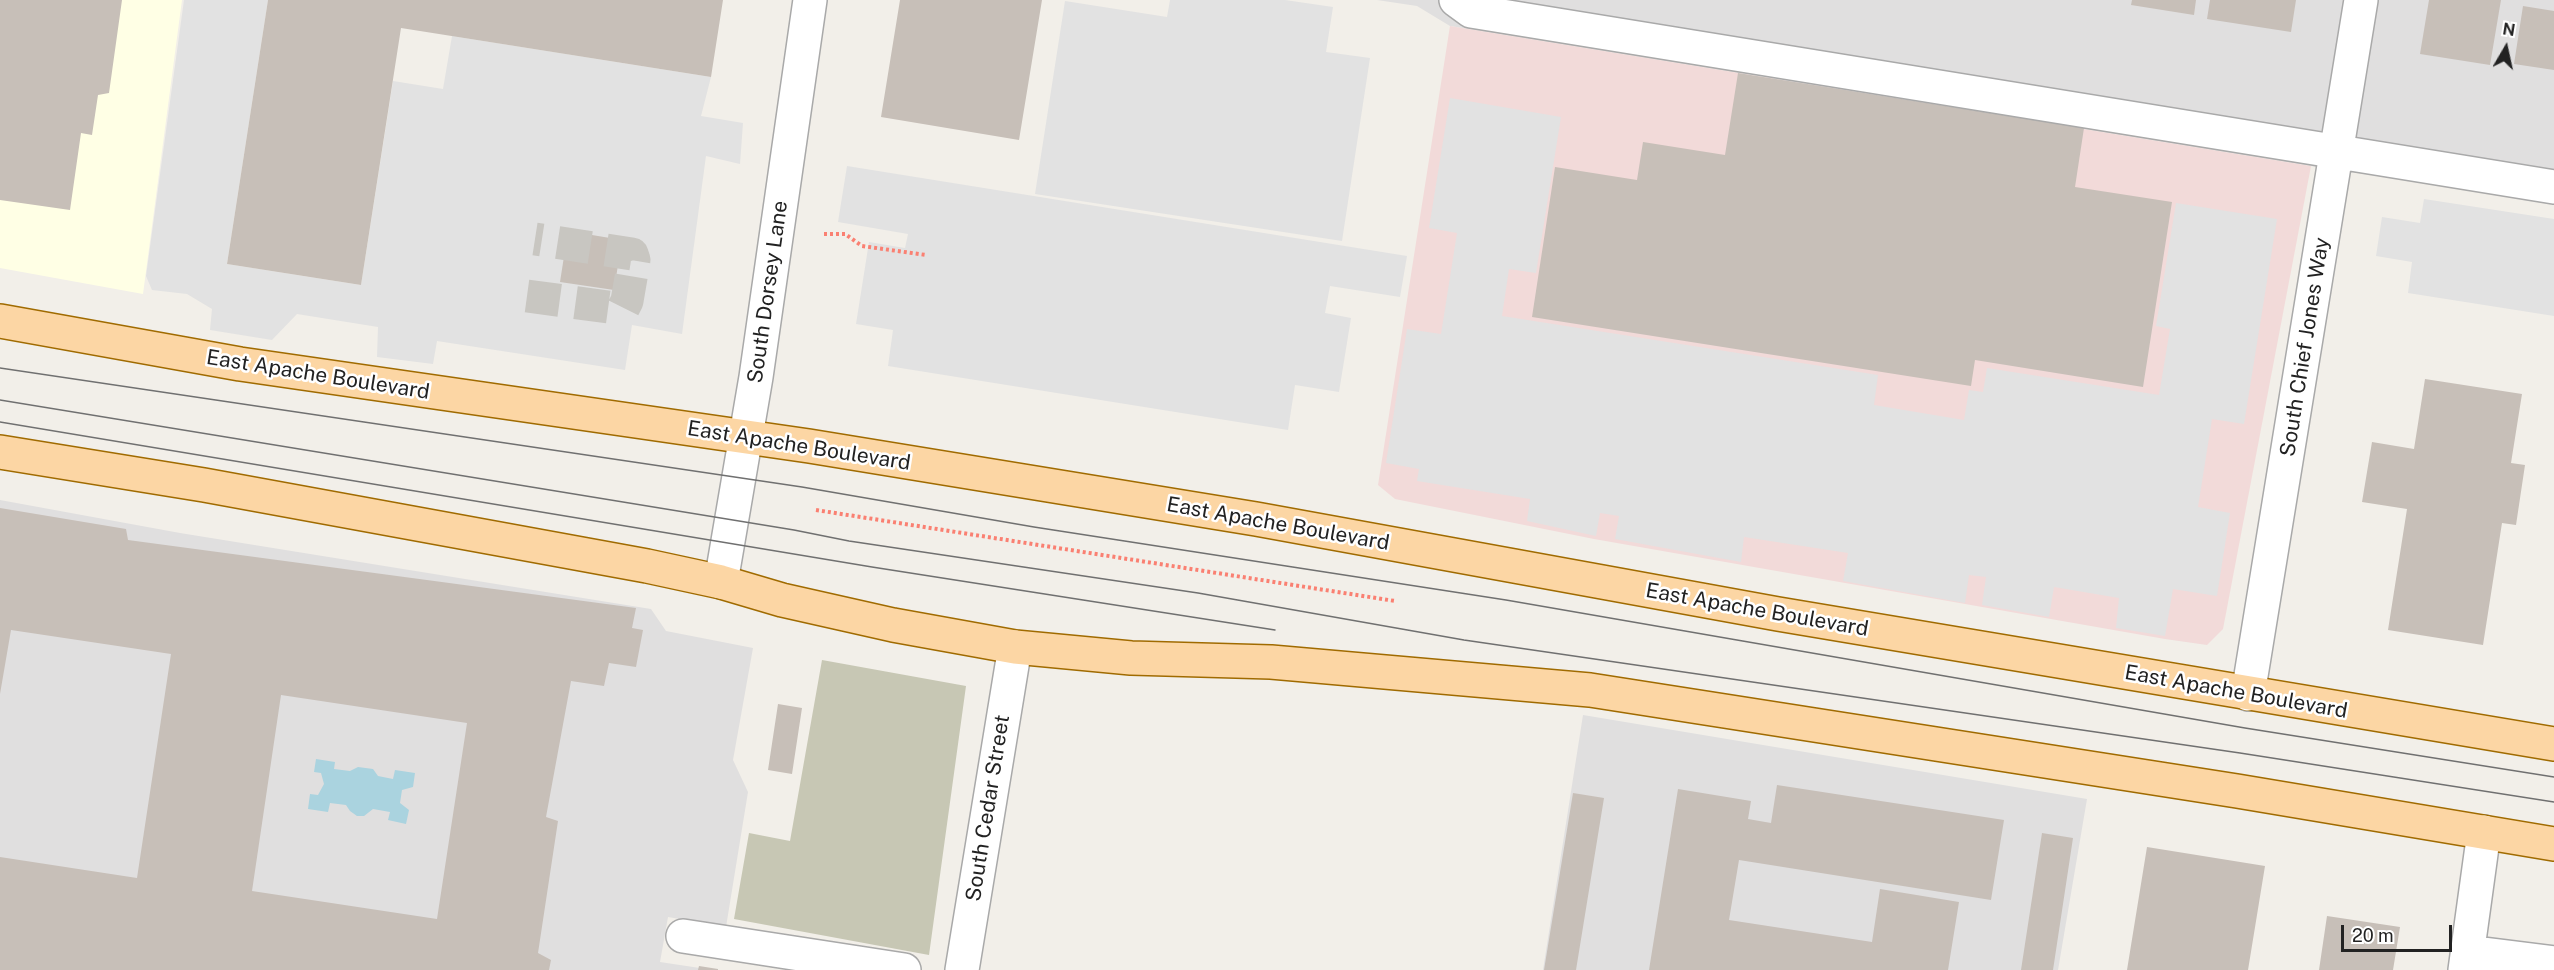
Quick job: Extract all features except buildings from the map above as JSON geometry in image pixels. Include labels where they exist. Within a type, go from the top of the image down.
[{"type":"main road","name":"East Apache Boulevard","points":[[0,321],[240,364],[745,438],[1256,519],[1669,595],[2554,744]]},
{"type":"main road","points":[[0,452],[321,506],[647,566],[722,582],[804,605],[893,625],[1015,647],[1131,658],[1271,662],[1590,690],[2554,844]]},
{"type":"street","name":"South Dorsey Lane","points":[[722,582],[772,270],[810,0]]},
{"type":"street","points":[[1456,0],[1471,11],[2554,187]]},
{"type":"street","name":"South Chief Jones Way","points":[[2248,694],[2361,0]]},
{"type":"street","name":"South Cedar Street","points":[[962,970],[1015,647]]},
{"type":"street","points":[[2484,832],[2467,961],[2554,963]]},
{"type":"street","points":[[683,936],[904,970]]},
{"type":"path","points":[[824,234],[845,234],[862,246],[926,255]]},
{"type":"path","points":[[816,510],[1395,601]]},
{"type":"shaded area","points":[[0,0],[182,0],[143,294],[0,268]]},
{"type":"shaded area","points":[[184,0],[268,0],[227,264],[361,285],[393,81],[443,89],[452,36],[711,77],[701,116],[743,123],[740,164],[706,156],[682,334],[632,325],[625,370],[437,341],[433,364],[377,357],[378,327],[297,314],[272,340],[210,330],[212,309],[187,294],[152,290],[146,276]]},
{"type":"shaded area","points":[[1170,0],[1285,0],[1333,7],[1326,52],[1370,58],[1342,241],[1035,194],[1065,1],[1167,17]]},
{"type":"shaded area","points":[[1377,0],[2554,0],[2554,202],[2311,166],[1450,26],[1417,6]]},
{"type":"shaded area","points":[[1450,26],[2311,166],[2223,629],[2207,645],[2165,639],[1594,539],[1395,499],[1378,485]]},
{"type":"shaded area","points":[[1450,98],[1561,117],[1536,273],[1509,269],[1502,316],[1878,375],[1874,405],[1964,420],[1969,390],[1983,392],[1987,368],[2159,395],[2170,329],[2156,326],[2176,203],[2277,219],[2244,424],[2212,419],[2198,507],[2230,513],[2217,596],[2173,589],[2165,636],[2116,628],[2119,598],[2054,587],[2049,617],[1982,605],[1986,577],[1969,575],[1965,603],[1843,581],[1848,553],[1744,537],[1741,562],[1615,539],[1619,516],[1600,513],[1596,536],[1527,521],[1530,499],[1417,481],[1419,469],[1386,463],[1407,329],[1441,334],[1457,233],[1429,228]]},
{"type":"shaded area","points":[[847,166],[1407,256],[1400,297],[1330,286],[1325,313],[1351,318],[1339,392],[1295,385],[1288,430],[888,366],[893,330],[856,324],[869,242],[905,248],[908,234],[838,222]]},
{"type":"shaded area","points":[[2424,199],[2554,219],[2554,316],[2408,293],[2412,262],[2376,256],[2382,217],[2420,223]]},
{"type":"shaded area","points":[[0,500],[180,533],[651,609],[666,631],[753,648],[733,760],[748,792],[726,927],[668,917],[660,962],[713,970],[0,970]]},
{"type":"shaded area","points":[[822,660],[966,686],[929,955],[734,919],[749,833],[790,841]]},
{"type":"shaded area","points":[[1583,715],[2087,799],[2058,970],[1543,970]]},
{"type":"water","points":[[316,759],[335,762],[334,769],[350,771],[358,767],[373,769],[378,776],[393,779],[395,770],[415,773],[413,787],[402,790],[400,803],[409,810],[406,824],[388,820],[390,812],[373,809],[364,816],[357,816],[346,805],[330,803],[328,812],[308,809],[310,794],[318,795],[324,784],[321,773],[314,772]]},
{"type":"tunnel","points":[[527,296],[623,309],[627,301],[634,260],[632,254],[535,239]]},
{"type":"tram line","points":[[0,368],[802,487],[1034,527],[1506,600],[2245,728],[2554,777]]},
{"type":"tram line","points":[[0,400],[794,530],[849,541],[1198,593],[1464,640],[2240,753],[2554,802]]},
{"type":"tram line","points":[[0,422],[872,567],[1275,630]]}]
